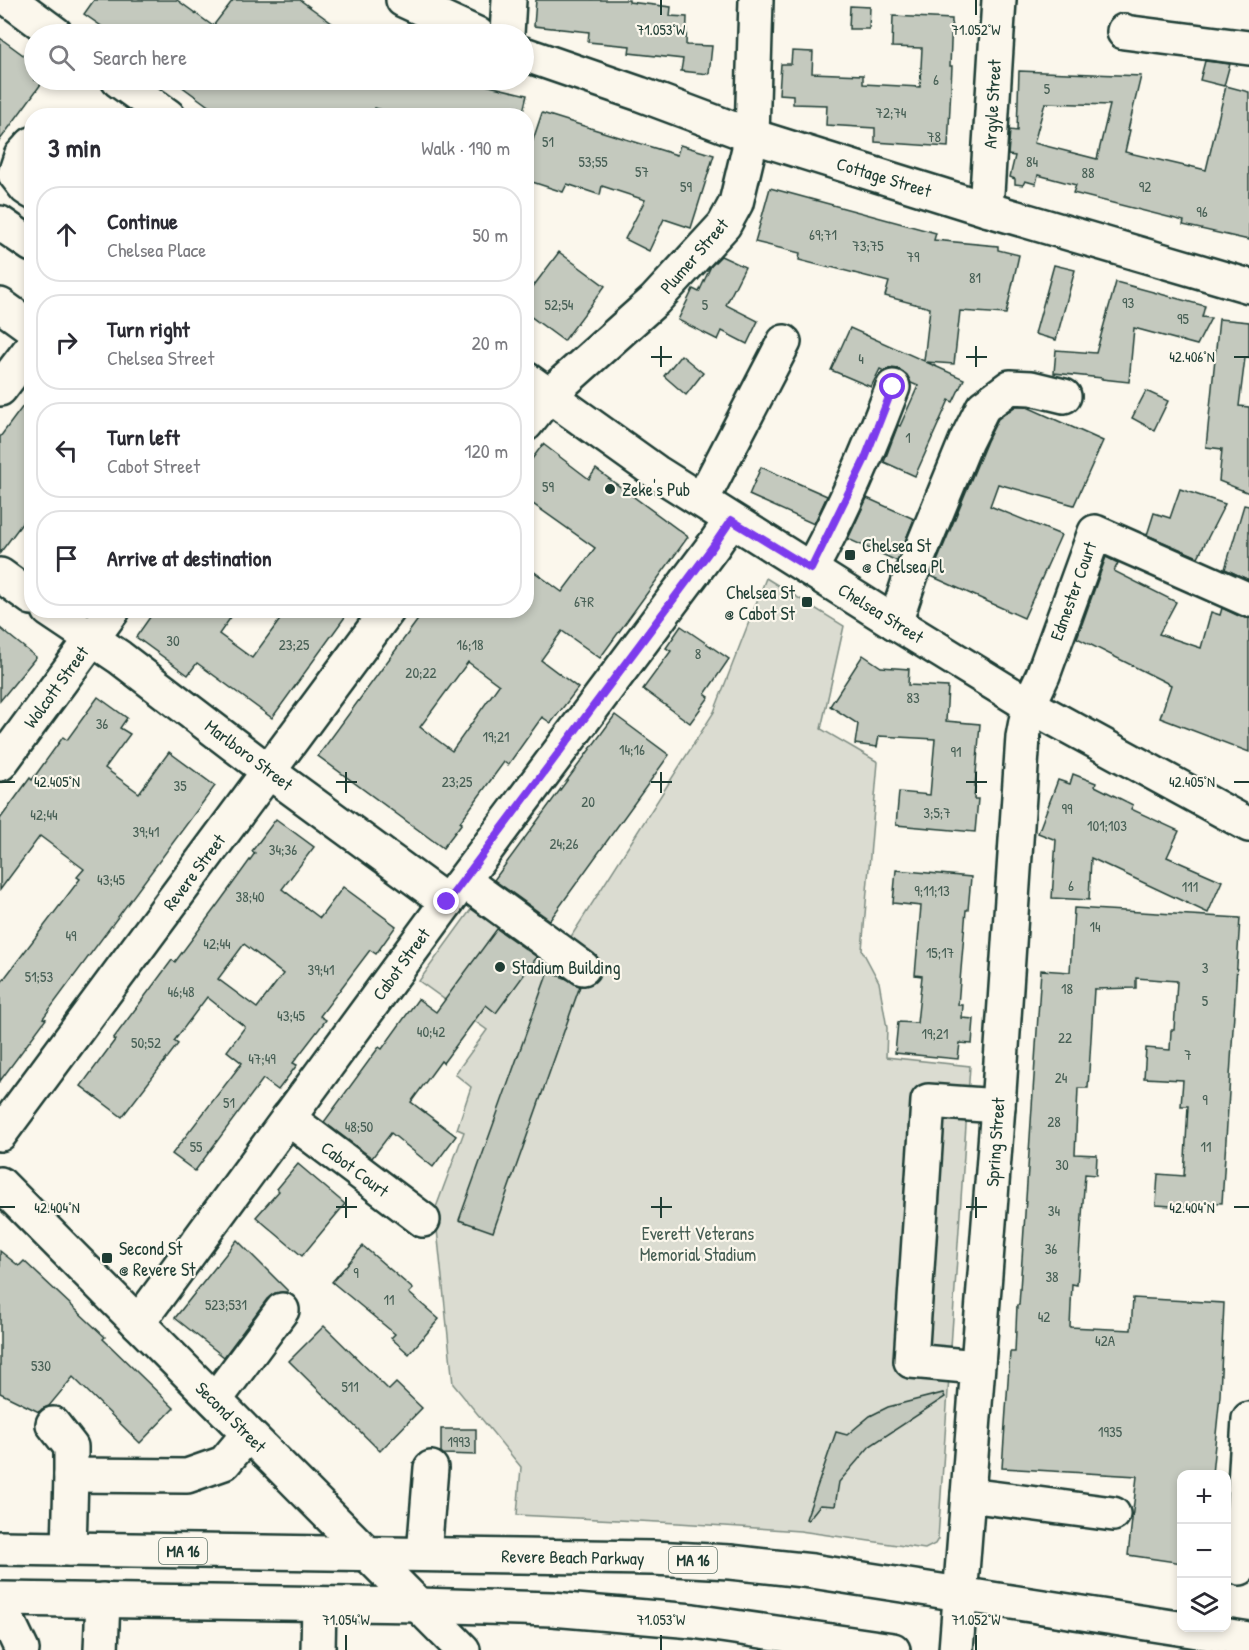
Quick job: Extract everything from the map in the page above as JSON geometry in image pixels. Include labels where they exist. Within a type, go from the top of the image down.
[{"type":"main road","points":[[10,0],[42,24]]},
{"type":"main road","points":[[403,0],[455,24]]},
{"type":"main road","points":[[508,24],[509,0]]},
{"type":"main road","name":"Plumer Street","points":[[538,387],[654,301],[724,225],[736,203],[752,136],[756,0]]},
{"type":"main road","name":"Argyle Street","points":[[986,209],[999,0]]},
{"type":"main road","points":[[1124,31],[1249,48]]},
{"type":"main road","name":"Cottage Street","points":[[534,57],[752,136],[986,209],[1249,286]]},
{"type":"main road","points":[[132,90],[157,108]]},
{"type":"main road","points":[[24,153],[15,174],[24,185]]},
{"type":"main road","points":[[0,223],[24,240]]},
{"type":"main road","points":[[0,305],[24,322]]},
{"type":"main road","points":[[702,500],[784,342]]},
{"type":"main road","points":[[0,389],[24,358]]},
{"type":"main road","name":"Chelsea Street","points":[[538,387],[656,472],[895,623],[1029,705],[1249,825]]},
{"type":"main road","points":[[811,569],[864,461],[893,387]]},
{"type":"main road","points":[[895,623],[937,510],[983,407],[1010,387],[1031,388],[1064,396]]},
{"type":"main road","name":"Cabot Street","points":[[138,1323],[731,520]]},
{"type":"main road","name":"Edmester Court","points":[[1029,705],[1095,532],[1249,600]]},
{"type":"main road","points":[[0,575],[24,592]]},
{"type":"main road","name":"Marlboro Street","points":[[60,618],[119,657],[268,771],[456,891],[583,968]]},
{"type":"main road","name":"Wolcott Street","points":[[0,764],[107,618]]},
{"type":"main road","name":"Revere Street","points":[[0,1134],[382,618]]},
{"type":"main road","name":"Spring Street","points":[[956,1650],[998,1106],[1023,737],[1029,705]]},
{"type":"main road","points":[[977,1367],[911,1361],[928,1101],[998,1106]]},
{"type":"main road","name":"Cabot Court","points":[[288,1118],[423,1220]]},
{"type":"main road","name":"Second Street","points":[[0,1184],[462,1650]]},
{"type":"main road","points":[[215,1400],[282,1310]]},
{"type":"main road","points":[[1240,1568],[1249,1419]]},
{"type":"main road","points":[[52,1424],[72,1447],[69,1549]]},
{"type":"main road","points":[[71,1475],[186,1476],[224,1463],[248,1434]]},
{"type":"main road","points":[[424,1554],[431,1468]]},
{"type":"main road","points":[[968,1495],[1113,1514]]},
{"type":"main road","name":"Revere Beach Parkway","points":[[0,1548],[707,1560],[812,1570],[1249,1639]]},
{"type":"main road","points":[[0,1599],[552,1609],[693,1621],[893,1650]]},
{"type":"main road","points":[[101,1650],[103,1600]]},
{"type":"main road","points":[[0,1604],[22,1650]]},
{"type":"main road","points":[[318,1650],[319,1604]]},
{"type":"green space","name":"Everett Veterans Memorial Stadium","points":[[766,578],[844,626],[821,729],[878,762],[862,950],[879,982],[887,1028],[886,1057],[970,1066],[938,1539],[935,1544],[925,1549],[800,1531],[517,1515],[521,1467],[453,1384],[435,1210],[464,1132],[457,1129],[471,1087],[455,1074],[487,1030],[419,981],[488,886],[567,943],[714,712]]},
{"type":"building","points":[[94,0],[177,0],[210,24],[98,24],[84,14]]},
{"type":"building","points":[[233,0],[300,0],[333,24],[215,24]]},
{"type":"building","points":[[536,0],[629,0],[629,2],[671,7],[670,16],[687,17],[686,45],[712,46],[709,74],[681,71],[683,59],[629,53],[630,46],[588,42],[589,32],[534,26]]},
{"type":"building","points":[[850,6],[870,7],[869,29],[849,29]]},
{"type":"building","points":[[893,16],[952,19],[948,147],[875,142],[875,128],[826,125],[827,105],[793,104],[793,95],[779,94],[781,64],[791,64],[792,51],[813,52],[812,73],[863,75],[863,84],[920,87],[922,48],[892,47]]},
{"type":"building","points":[[0,38],[24,56],[24,90],[37,90],[0,140]]},
{"type":"building","points":[[1205,61],[1230,64],[1224,86],[1200,80]]},
{"type":"building","points":[[1019,71],[1141,76],[1125,152],[1206,170],[1226,86],[1249,92],[1249,240],[1183,225],[1184,221],[1073,193],[1076,185],[1038,175],[1036,184],[1025,181],[1023,185],[1015,184],[1015,179],[1010,177],[1015,156],[1008,155],[1010,130],[1017,131]],"holes":[[[1045,103],[1110,105],[1097,159],[1034,143]]]},
{"type":"building","points":[[187,90],[506,90],[527,95],[524,108],[211,108]]},
{"type":"building","points":[[542,113],[677,155],[680,145],[714,155],[691,228],[664,219],[649,251],[625,239],[645,200],[602,186],[600,195],[567,184],[563,192],[534,183],[534,137]]},
{"type":"building","points":[[770,188],[936,233],[934,240],[998,246],[998,250],[1019,255],[1006,314],[960,311],[954,364],[926,362],[964,379],[953,402],[949,400],[915,476],[884,462],[898,425],[900,426],[918,386],[911,383],[907,375],[899,369],[891,368],[884,371],[880,369],[871,387],[831,370],[850,328],[924,361],[930,308],[885,296],[889,282],[799,260],[800,253],[755,242]]},
{"type":"building","points":[[559,252],[605,286],[564,341],[534,319],[534,285]]},
{"type":"building","points":[[721,256],[745,267],[726,305],[758,321],[747,344],[722,331],[718,340],[678,320],[693,289],[699,292],[711,266]]},
{"type":"building","points":[[1054,265],[1075,270],[1056,340],[1035,334]]},
{"type":"building","points":[[1116,282],[1205,306],[1202,317],[1211,318],[1197,345],[1134,328],[1129,382],[1054,373],[1056,350],[1096,353]]},
{"type":"building","points":[[1219,319],[1249,322],[1249,358],[1245,358],[1239,406],[1249,407],[1249,493],[1219,481],[1222,449],[1206,447]]},
{"type":"building","points":[[681,355],[703,373],[686,395],[664,376]]},
{"type":"building","points":[[1146,391],[1168,401],[1154,430],[1132,418]]},
{"type":"building","points":[[24,405],[24,521],[0,553],[0,437]]},
{"type":"building","points":[[1016,406],[1025,406],[1103,441],[1074,505],[998,484],[990,506],[1061,535],[1024,618],[931,576],[998,419]]},
{"type":"building","points":[[543,444],[589,479],[596,469],[688,537],[600,658],[562,631],[541,660],[578,688],[551,723],[542,717],[508,765],[504,762],[443,848],[318,756],[419,618],[534,618],[534,572],[562,592],[595,548],[534,505],[534,456]],"holes":[[[468,662],[499,685],[452,751],[420,727]]]},
{"type":"building","points":[[761,467],[827,496],[814,524],[749,495]]},
{"type":"building","points":[[1180,489],[1225,504],[1198,557],[1147,535],[1154,513],[1170,518]]},
{"type":"building","points":[[867,498],[914,519],[897,561],[848,539]]},
{"type":"building","points":[[1244,505],[1249,506],[1249,580],[1225,569]]},
{"type":"building","points":[[1106,557],[1118,563],[1114,571],[1176,602],[1159,634],[1201,648],[1211,612],[1220,615],[1222,608],[1241,617],[1249,618],[1249,752],[1160,718],[1171,685],[1077,638]]},
{"type":"building","points":[[149,618],[230,618],[219,634],[252,658],[281,618],[344,618],[272,718],[197,663],[188,675],[136,637]]},
{"type":"building","points":[[681,626],[729,659],[705,694],[709,697],[690,723],[643,689],[671,651],[666,648]]},
{"type":"building","points":[[0,628],[36,657],[0,701]]},
{"type":"building","points":[[863,655],[881,667],[909,669],[908,685],[948,687],[946,721],[980,724],[974,799],[978,799],[975,832],[896,825],[899,792],[930,795],[935,739],[879,736],[877,747],[855,744],[858,724],[830,706]]},
{"type":"building","points":[[98,697],[127,718],[120,728],[130,734],[105,768],[139,793],[169,752],[215,786],[43,1018],[46,1019],[0,1081],[0,984],[80,879],[77,877],[84,869],[40,836],[0,890],[0,819],[63,737],[67,740]]},
{"type":"building","points":[[615,715],[669,755],[550,920],[494,880]]},
{"type":"building","points":[[1073,774],[1096,783],[1095,786],[1133,805],[1131,809],[1179,831],[1167,857],[1222,881],[1208,913],[1091,858],[1089,900],[1052,898],[1056,840],[1038,833],[1058,780],[1070,784]]},
{"type":"building","points":[[276,819],[314,847],[282,889],[320,918],[343,887],[396,926],[376,954],[370,950],[320,1016],[326,1020],[293,1063],[297,1065],[278,1090],[263,1079],[195,1171],[172,1154],[242,1063],[227,1051],[245,1027],[207,997],[174,1041],[178,1044],[122,1117],[81,1086],[172,960],[175,962],[221,900],[255,853],[252,851]],"holes":[[[244,944],[283,974],[257,1008],[218,979]]]},
{"type":"building","points":[[896,870],[971,877],[958,1005],[963,1005],[962,1018],[974,1019],[972,1044],[960,1043],[958,1059],[895,1053],[898,1022],[917,1023],[922,976],[915,975],[921,906],[893,903]]},
{"type":"building","points":[[1074,908],[1240,918],[1222,1203],[1203,1202],[1203,1208],[1156,1205],[1158,1174],[1184,1176],[1188,1106],[1181,1106],[1183,1080],[1144,1078],[1146,1048],[1170,1050],[1171,1030],[1174,1030],[1177,981],[1136,978],[1136,988],[1094,989],[1088,1088],[1078,1088],[1075,1154],[1097,1155],[1096,1175],[1085,1174],[1077,1285],[1072,1284],[1070,1327],[1131,1330],[1133,1298],[1224,1303],[1220,1395],[1212,1470],[1177,1470],[1177,1562],[1128,1555],[1137,1476],[1002,1468],[1010,1352],[1015,1352],[1017,1305],[1019,1305],[1041,970],[1070,972]]},
{"type":"building","points":[[497,929],[537,957],[496,1013],[486,1005],[411,1102],[456,1136],[433,1167],[391,1133],[372,1158],[324,1122],[379,1047],[382,1049],[418,999],[436,1012]]},
{"type":"building","points":[[548,972],[580,986],[493,1232],[459,1220]]},
{"type":"building","points":[[298,1164],[345,1204],[302,1256],[256,1217],[279,1191],[277,1189]]},
{"type":"building","points":[[237,1240],[288,1291],[275,1293],[267,1299],[224,1357],[175,1318]]},
{"type":"building","points":[[363,1246],[413,1289],[409,1293],[439,1319],[409,1354],[391,1338],[395,1334],[332,1282]]},
{"type":"building","points":[[0,1251],[19,1266],[24,1261],[105,1337],[103,1339],[174,1408],[140,1443],[73,1377],[49,1406],[39,1412],[0,1393]]},
{"type":"building","points":[[324,1326],[389,1390],[396,1383],[422,1408],[380,1451],[289,1361]]},
{"type":"building","points":[[943,1393],[945,1397],[870,1446],[839,1482],[835,1506],[820,1505],[808,1520],[806,1519],[836,1432],[847,1435],[870,1416],[888,1407]]},
{"type":"building","points":[[441,1429],[476,1429],[476,1455],[443,1454],[441,1452]]},
{"type":"place","name":"Zeke's Pub","points":[[610,489]]},
{"type":"place","name":"Chelsea St @ Chelsea Pl","points":[[850,555]]},
{"type":"place","name":"Chelsea St @ Cabot St","points":[[807,602]]},
{"type":"place","name":"Stadium Building","points":[[500,967]]},
{"type":"place","name":"Second St @ Revere St","points":[[107,1258]]},
{"type":"route","points":[[447,902],[731,520],[811,569],[864,461],[893,387]]}]
